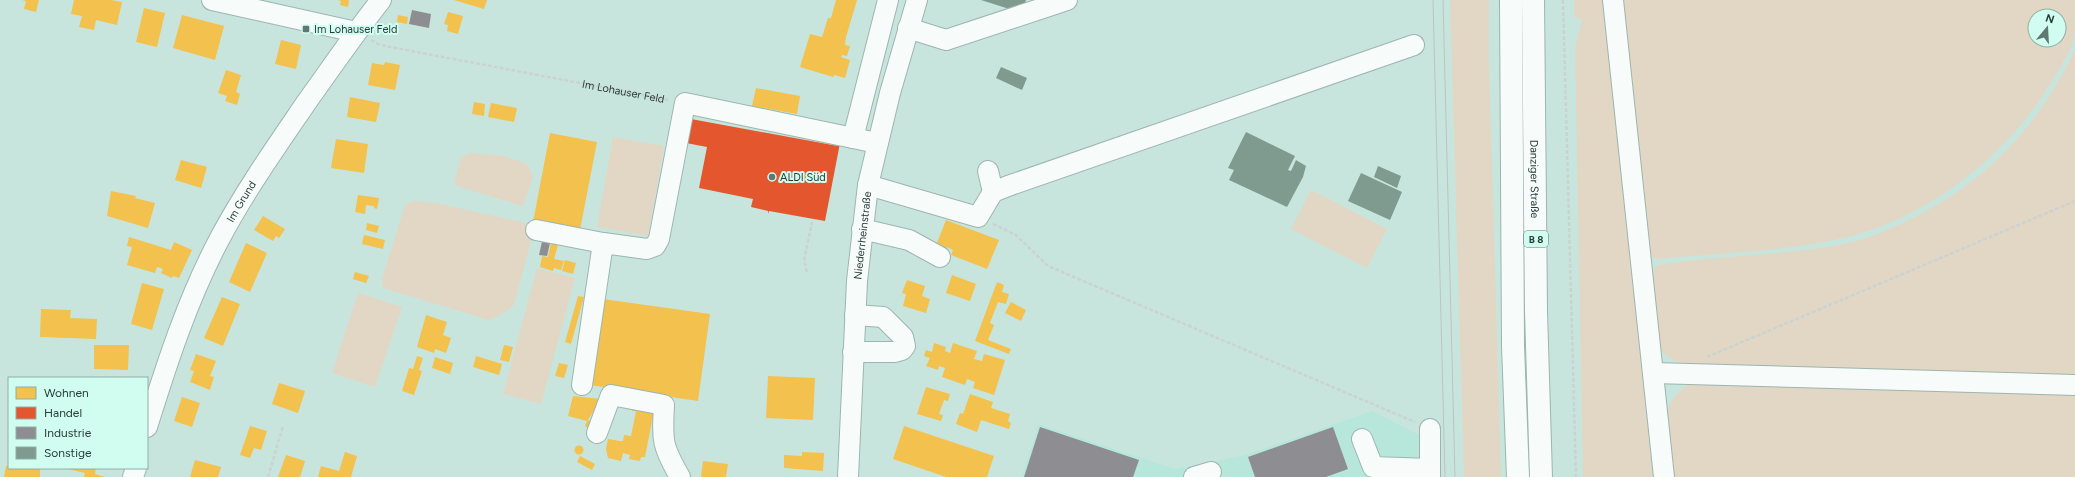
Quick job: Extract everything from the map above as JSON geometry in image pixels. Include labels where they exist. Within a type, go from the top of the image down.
[{"type":"main road","name":"Danziger Straße","points":[[1511,0],[1513,346],[1518,477]]},
{"type":"main road","name":"Danziger Straße","points":[[1533,0],[1536,311],[1541,477]]},
{"type":"street","points":[[212,0],[356,32]]},
{"type":"street","name":"Im Grund","points":[[148,424],[166,365],[191,300],[220,238],[264,163],[356,32],[382,0]]},
{"type":"street","points":[[853,138],[886,6],[912,16],[946,40],[1067,0]]},
{"type":"street","points":[[1613,0],[1664,477]]},
{"type":"street","name":"Niederrheinstraße","points":[[848,477],[855,315],[862,229],[868,185],[888,98],[912,16]]},
{"type":"street","points":[[868,185],[978,217],[993,192],[1109,149],[1414,44]]},
{"type":"street","points":[[865,90],[888,98]]},
{"type":"street","points":[[536,230],[602,243],[647,249],[655,246],[659,239],[684,103],[877,143]]},
{"type":"street","points":[[988,171],[993,192]]},
{"type":"street","points":[[862,229],[909,240],[940,257]]},
{"type":"street","points":[[582,385],[602,243]]},
{"type":"street","points":[[853,352],[895,352],[902,350],[905,346],[903,337],[883,317],[855,315]]},
{"type":"street","points":[[1653,373],[2075,385]]},
{"type":"street","points":[[597,433],[612,395],[664,405],[663,441],[666,453],[680,477]]},
{"type":"street","points":[[1362,439],[1373,467],[1430,473],[1430,429]]},
{"type":"path","points":[[1563,0],[1576,477]]},
{"type":"path","name":"Im Lohauser Feld","points":[[356,32],[380,45],[684,103]]},
{"type":"path","points":[[1703,360],[2075,201]]},
{"type":"path","points":[[978,217],[1016,235],[1048,266],[1430,429]]},
{"type":"path","points":[[807,272],[804,261],[812,222]]},
{"type":"path","points":[[268,477],[283,426]]},
{"type":"shaded area","points":[[1450,0],[1489,0],[1489,61],[1501,477],[1464,477]]},
{"type":"shaded area","points":[[1574,0],[1605,0],[1658,477],[1583,477],[1575,49],[1582,19],[1574,17]]},
{"type":"shaded area","points":[[1622,0],[2075,0],[2074,39],[2064,61],[2038,102],[2017,129],[1993,154],[1938,198],[1907,215],[1876,228],[1821,243],[1751,252],[1657,259],[1651,256],[1647,250]]},
{"type":"shaded area","points":[[2075,50],[2075,376],[1685,364],[1671,359],[1664,353],[1657,338],[1655,328],[1651,278],[1654,269],[1658,265],[1705,259],[1798,251],[1844,244],[1881,233],[1915,217],[1942,202],[1966,185],[1989,167],[2009,147],[2028,126],[2045,102],[2061,77]]},
{"type":"shaded area","points":[[613,137],[664,146],[648,236],[597,227]]},
{"type":"shaded area","points":[[471,153],[504,156],[524,163],[529,167],[533,177],[523,206],[456,186],[455,180],[461,157]]},
{"type":"shaded area","points":[[1311,190],[1387,229],[1367,268],[1291,229]]},
{"type":"shaded area","points":[[415,201],[436,203],[526,223],[529,226],[532,237],[514,305],[499,316],[489,320],[383,288],[382,279],[405,205]]},
{"type":"shaded area","points":[[537,268],[575,278],[541,404],[503,394]]},
{"type":"shaded area","points":[[358,293],[402,307],[375,387],[332,373]]},
{"type":"shaded area","points":[[1690,384],[2075,392],[2075,477],[1671,477],[1665,437],[1667,413],[1671,402],[1678,393]]},
{"type":"shaded area","points":[[1372,411],[1421,436],[1421,477],[1022,477],[1039,424],[1175,469],[1246,455]]},
{"type":"building: Wohnen","points":[[22,0],[39,0],[36,12],[24,9],[26,1]]},
{"type":"building: Wohnen","points":[[74,0],[111,0],[122,2],[117,25],[96,20],[94,30],[79,27],[82,16],[71,14]]},
{"type":"building: Wohnen","points":[[338,0],[349,0],[348,7],[340,5],[341,1]]},
{"type":"building: Wohnen","points":[[454,0],[487,0],[484,9]]},
{"type":"building: Wohnen","points":[[836,0],[857,0],[846,37],[845,45],[850,46],[847,56],[842,55],[841,57],[850,60],[845,78],[834,75],[833,77],[800,67],[810,34],[822,37],[828,18],[831,18]]},
{"type":"building: Wohnen","points":[[144,8],[165,13],[157,47],[136,42]]},
{"type":"building: Wohnen","points":[[448,12],[463,16],[458,34],[447,31],[448,25],[444,24]]},
{"type":"building: Wohnen","points":[[182,15],[224,26],[215,60],[173,48]]},
{"type":"building: Wohnen","points":[[398,15],[408,17],[407,24],[397,22]]},
{"type":"building: Wohnen","points":[[281,40],[301,45],[296,69],[275,64]]},
{"type":"building: Wohnen","points":[[385,62],[400,65],[395,90],[368,85],[372,63],[384,65]]},
{"type":"building: Wohnen","points":[[226,70],[241,75],[236,92],[240,94],[237,105],[225,101],[227,96],[218,93]]},
{"type":"building: Wohnen","points":[[756,88],[800,96],[797,114],[752,106]]},
{"type":"building: Wohnen","points":[[350,97],[380,103],[376,122],[347,117]]},
{"type":"building: Wohnen","points":[[474,102],[485,104],[484,116],[472,114]]},
{"type":"building: Wohnen","points":[[491,103],[517,108],[514,122],[488,117]]},
{"type":"building: Wohnen","points":[[550,133],[597,142],[580,230],[533,222]]},
{"type":"building: Wohnen","points":[[336,139],[368,144],[364,173],[331,168]]},
{"type":"building: Wohnen","points":[[181,160],[207,167],[201,188],[175,180]]},
{"type":"building: Wohnen","points":[[111,191],[136,196],[135,198],[155,203],[148,228],[107,216]]},
{"type":"building: Wohnen","points":[[358,195],[379,198],[377,209],[374,208],[374,206],[366,205],[365,214],[355,212]]},
{"type":"building: Wohnen","points":[[263,216],[285,229],[279,238],[276,236],[273,241],[254,230]]},
{"type":"building: Wohnen","points":[[946,220],[999,240],[987,269],[951,255],[953,250],[947,247],[946,250],[942,249],[943,246],[937,243]]},
{"type":"building: Wohnen","points":[[367,223],[379,226],[377,233],[366,230]]},
{"type":"building: Wohnen","points":[[364,235],[385,240],[383,249],[362,244]]},
{"type":"building: Wohnen","points":[[129,237],[171,250],[174,242],[192,250],[179,278],[173,276],[172,278],[161,273],[163,269],[157,267],[155,273],[127,265],[132,247],[127,246]]},
{"type":"building: Wohnen","points":[[552,239],[559,241],[554,259],[564,261],[561,270],[554,268],[553,271],[540,267],[542,256],[548,257]]},
{"type":"building: Wohnen","points":[[246,243],[267,253],[250,292],[229,282]]},
{"type":"building: Wohnen","points":[[565,260],[576,263],[573,274],[562,271]]},
{"type":"building: Wohnen","points":[[355,272],[369,276],[366,283],[353,279]]},
{"type":"building: Wohnen","points":[[952,275],[976,284],[970,301],[946,293]]},
{"type":"building: Wohnen","points":[[907,280],[925,286],[922,296],[930,299],[926,313],[903,306],[906,294],[902,293]]},
{"type":"building: Wohnen","points":[[997,282],[1004,285],[1002,292],[1009,294],[1006,304],[998,302],[990,323],[994,325],[988,340],[1011,349],[1009,354],[975,341]]},
{"type":"building: Wohnen","points":[[142,283],[164,289],[152,330],[131,324]]},
{"type":"building: Wohnen","points":[[578,296],[584,297],[571,344],[565,342]]},
{"type":"building: Wohnen","points":[[222,297],[240,304],[223,346],[204,338]]},
{"type":"building: Wohnen","points":[[603,299],[710,314],[698,401],[590,385]]},
{"type":"building: Wohnen","points":[[1011,302],[1026,310],[1021,321],[1005,313]]},
{"type":"building: Wohnen","points":[[41,309],[71,310],[70,318],[97,319],[96,339],[40,337]]},
{"type":"building: Wohnen","points":[[426,315],[447,322],[443,335],[451,338],[446,353],[435,349],[434,353],[417,347]]},
{"type":"building: Wohnen","points":[[934,343],[946,347],[945,351],[950,353],[953,343],[977,351],[974,359],[982,361],[984,354],[1005,360],[994,395],[973,388],[975,382],[967,379],[965,385],[942,377],[945,368],[939,366],[938,370],[926,366],[930,358],[924,356],[926,350],[932,352]]},
{"type":"building: Wohnen","points":[[94,345],[129,345],[128,370],[94,369]]},
{"type":"building: Wohnen","points":[[504,345],[513,347],[509,362],[500,360]]},
{"type":"building: Wohnen","points":[[196,354],[216,361],[210,376],[214,377],[210,390],[190,382],[194,371],[190,370]]},
{"type":"building: Wohnen","points":[[417,356],[423,358],[419,370],[422,371],[414,395],[402,391],[409,368],[413,369]]},
{"type":"building: Wohnen","points":[[476,356],[502,364],[499,375],[473,367]]},
{"type":"building: Wohnen","points":[[435,357],[453,363],[450,374],[432,368]]},
{"type":"building: Wohnen","points":[[559,363],[568,365],[564,378],[555,376]]},
{"type":"building: Wohnen","points":[[768,376],[815,378],[813,420],[766,418]]},
{"type":"building: Wohnen","points":[[279,383],[305,391],[298,413],[272,404]]},
{"type":"building: Wohnen","points":[[926,387],[950,394],[948,401],[944,400],[939,414],[943,415],[941,421],[917,414]]},
{"type":"building: Wohnen","points":[[970,394],[993,402],[991,408],[1010,414],[1008,421],[1011,423],[1009,429],[981,420],[977,432],[956,424],[960,413],[963,414]]},
{"type":"building: Wohnen","points":[[573,396],[601,399],[588,420],[593,423],[590,429],[585,426],[587,421],[568,416]]},
{"type":"building: Wohnen","points":[[182,397],[200,403],[192,427],[174,421]]},
{"type":"building: Wohnen","points":[[633,406],[654,411],[645,457],[641,457],[640,461],[629,459],[630,455],[623,453],[621,461],[608,458],[606,449],[608,439],[623,441],[624,435],[631,436],[636,411],[632,411]]},
{"type":"building: Wohnen","points":[[250,426],[267,431],[261,450],[254,448],[250,458],[240,455]]},
{"type":"building: Wohnen","points":[[904,426],[994,456],[987,477],[946,477],[893,459]]},
{"type":"building: Wohnen","points":[[579,445],[584,450],[579,455],[574,450]]},
{"type":"building: Wohnen","points":[[345,452],[357,456],[351,477],[318,477],[321,466],[339,471]]},
{"type":"building: Wohnen","points":[[802,452],[824,453],[823,471],[784,468],[784,455],[802,456]]},
{"type":"building: Wohnen","points":[[286,455],[305,461],[300,477],[278,477]]},
{"type":"building: Wohnen","points":[[580,456],[595,464],[592,470],[577,462]]},
{"type":"building: Wohnen","points":[[195,460],[221,467],[218,477],[190,477]]},
{"type":"building: Wohnen","points":[[703,461],[728,464],[726,477],[701,477]]},
{"type":"building: Wohnen","points":[[6,466],[8,466],[8,469],[40,469],[40,477],[4,477]]},
{"type":"building: Wohnen","points":[[68,469],[96,469],[95,474],[105,477],[84,477],[85,473]]},
{"type":"building: Handel","points":[[691,119],[838,146],[840,143],[825,221],[769,211],[768,214],[768,211],[751,207],[753,199],[699,188],[707,147],[686,143]]},
{"type":"building: Industrie","points":[[412,10],[431,14],[429,28],[409,24]]},
{"type":"building: Industrie","points":[[543,237],[551,239],[547,256],[539,255]]},
{"type":"building: Industrie","points":[[1040,427],[1139,460],[1133,477],[1024,477]]},
{"type":"building: Industrie","points":[[1333,427],[1348,469],[1326,477],[1255,477],[1248,457]]},
{"type":"building: Sonstige","points":[[981,0],[1026,0],[1022,13]]},
{"type":"building: Sonstige","points":[[1001,67],[1027,78],[1022,90],[996,78]]},
{"type":"building: Sonstige","points":[[1246,132],[1295,156],[1288,170],[1291,171],[1296,160],[1306,166],[1303,177],[1287,207],[1229,180],[1234,170],[1228,168]]},
{"type":"building: Sonstige","points":[[1378,166],[1401,176],[1397,188],[1374,177]]},
{"type":"building: Sonstige","points":[[1361,173],[1402,192],[1390,220],[1348,201]]},
{"type":"tram line","points":[[1433,0],[1445,477]]},
{"type":"tram line","points":[[1443,0],[1455,477]]},
{"type":"place","name":"Im Lohauser Feld","points":[[306,29]]},
{"type":"place","name":"ALDI Süd","points":[[772,177]]}]
